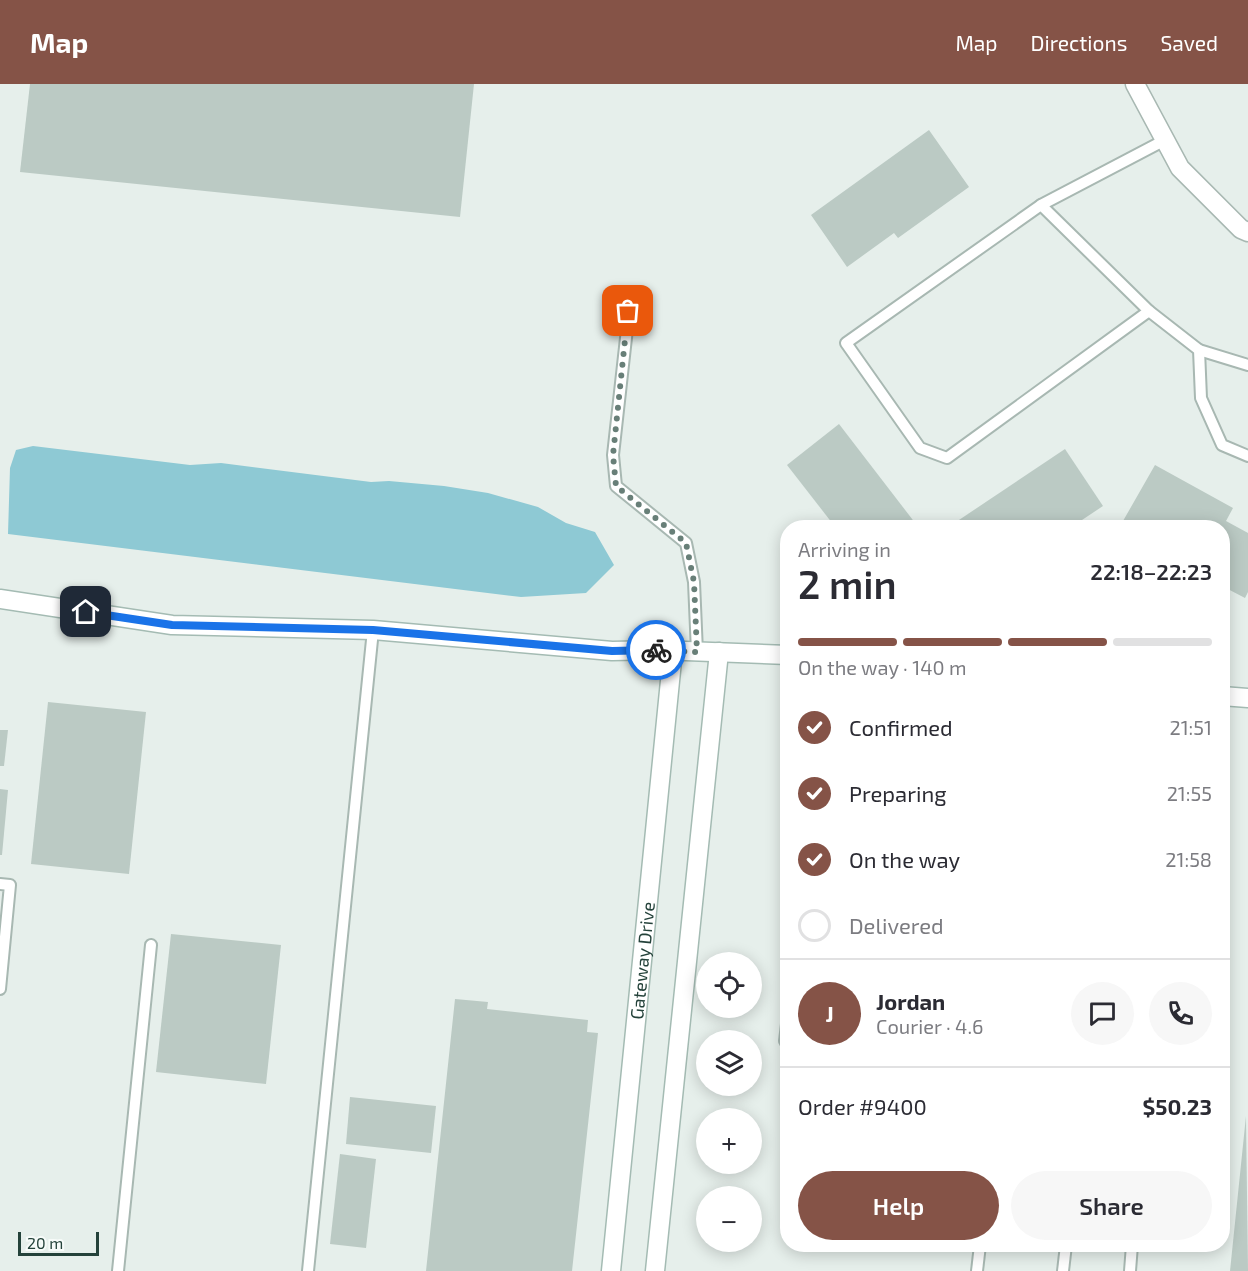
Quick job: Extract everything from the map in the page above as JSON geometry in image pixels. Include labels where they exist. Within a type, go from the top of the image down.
[{"type":"street","points":[[1135,84],[1180,168],[1241,229],[1248,232]]},
{"type":"street","points":[[0,599],[172,625],[373,630],[612,651],[780,655]]},
{"type":"street","name":"Gateway Drive","points":[[611,1271],[673,651]]},
{"type":"street","points":[[655,1271],[719,652]]},
{"type":"street","points":[[1230,697],[1248,698]]},
{"type":"lane","points":[[1149,311],[947,458],[920,448],[846,344],[1041,205],[1165,140]]},
{"type":"lane","points":[[1041,205],[1149,311],[1199,350],[1248,365]]},
{"type":"lane","points":[[631,293],[613,455],[616,486],[686,543],[694,582],[697,652]]},
{"type":"lane","points":[[1199,350],[1202,398],[1222,445],[1248,456]]},
{"type":"lane","points":[[308,1271],[373,630]]},
{"type":"lane","points":[[0,884],[10,885],[0,989]]},
{"type":"lane","points":[[118,1271],[152,945]]},
{"type":"lane","points":[[977,1271],[979,1252]]},
{"type":"lane","points":[[1063,1271],[1065,1252]]},
{"type":"lane","points":[[1130,1271],[1131,1252]]},
{"type":"water","points":[[33,446],[190,465],[221,463],[371,482],[389,481],[444,486],[488,493],[538,507],[566,523],[595,532],[614,565],[586,593],[521,597],[8,534],[10,468],[16,450]]},
{"type":"building","points":[[30,84],[474,84],[460,217],[20,172]]},
{"type":"building","points":[[929,130],[969,187],[898,238],[894,233],[847,267],[811,215]]},
{"type":"building","points":[[839,424],[913,520],[830,520],[787,465]]},
{"type":"building","points":[[1065,449],[1103,506],[1082,520],[959,520]]},
{"type":"building","points":[[1155,465],[1233,508],[1227,520],[1124,520]]},
{"type":"building","points":[[1230,523],[1248,533],[1248,592],[1245,598],[1230,590]]},
{"type":"building","points":[[48,702],[146,712],[129,874],[31,864]]},
{"type":"building","points":[[0,730],[8,730],[4,766],[0,766]]},
{"type":"building","points":[[0,789],[8,790],[2,855],[0,855]]},
{"type":"building","points":[[171,934],[281,945],[266,1084],[156,1072]]},
{"type":"building","points":[[455,999],[488,1002],[487,1009],[588,1020],[587,1032],[598,1033],[572,1271],[426,1271]]},
{"type":"building","points":[[350,1097],[436,1106],[431,1153],[346,1144]]},
{"type":"building","points":[[1246,1116],[1248,1271],[1230,1271]]},
{"type":"building","points":[[340,1154],[376,1159],[366,1248],[330,1244]]},
{"type":"way so far","points":[[628,311],[613,455],[616,486],[686,543],[694,582],[697,652],[656,650]]},
{"type":"route","points":[[86,612],[172,625],[373,630],[612,651],[656,650]]}]
